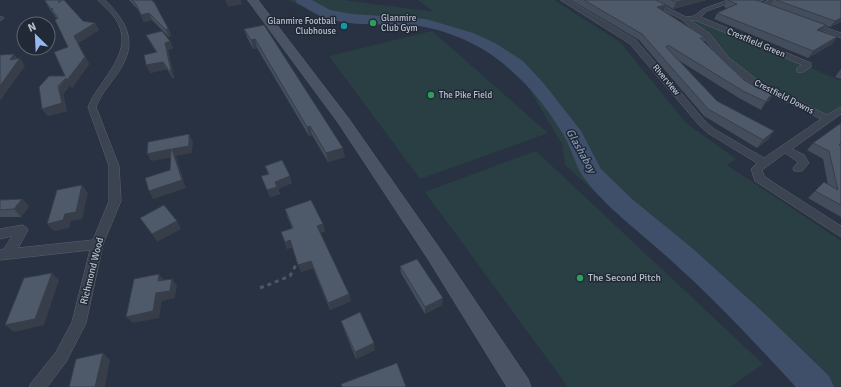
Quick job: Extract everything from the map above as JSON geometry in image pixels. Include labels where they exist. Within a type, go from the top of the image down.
[{"type":"main road","points":[[253,0],[344,122],[434,254],[520,387]]},
{"type":"street","name":"Richmond Wood","points":[[37,387],[61,357],[79,323],[97,244],[116,201],[114,166],[92,108],[94,99],[122,61],[125,48],[124,26],[101,0]]},
{"type":"street","name":"Riverview","points":[[564,0],[633,42],[702,123],[711,131],[764,163]]},
{"type":"street","name":"Crestfield Downs","points":[[647,0],[683,18],[708,36],[726,60],[742,74],[757,84],[828,119]]},
{"type":"street","points":[[683,18],[696,18],[705,10],[730,0]]},
{"type":"street","points":[[774,0],[758,5],[776,11]]},
{"type":"street","name":"Crestfield Green","points":[[696,18],[808,65],[800,70]]},
{"type":"street","points":[[805,22],[841,36]]},
{"type":"street","points":[[841,110],[756,170],[759,178],[841,232]]},
{"type":"street","points":[[785,149],[800,157],[804,163],[798,168]]},
{"type":"street","points":[[0,234],[22,230],[4,254]]},
{"type":"street","points":[[4,254],[97,244]]},
{"type":"path","points":[[260,288],[290,276],[300,255]]},
{"type":"green space","points":[[288,0],[344,0],[434,12],[418,0],[554,0],[620,42],[686,123],[736,159],[727,165],[841,241],[841,387],[795,387],[744,327],[565,165],[562,144],[528,87],[482,45],[431,27],[320,16]]},
{"type":"green space","points":[[683,18],[696,18],[841,81],[841,110],[828,119],[757,84]]},
{"type":"green space","name":"The Pike Field","points":[[432,31],[548,133],[420,179],[329,56]]},
{"type":"green space","name":"The Second Pitch","points":[[536,151],[763,364],[730,387],[568,387],[425,192]]},
{"type":"building","points":[[59,0],[59,3],[64,0],[83,21],[95,23],[74,36],[85,57],[67,80],[66,78],[58,86],[62,103],[42,109],[39,87],[49,76],[65,76],[56,56],[56,51],[68,47],[56,22],[56,19],[58,18],[52,10],[53,8],[51,9],[45,1]]},
{"type":"building","points":[[132,0],[151,0],[154,2],[168,28],[166,30],[149,13],[141,15],[136,4]]},
{"type":"building","points":[[584,0],[656,0],[666,5],[657,7],[706,38],[700,38],[744,80],[759,89],[761,88],[774,94],[769,97],[766,102],[743,91],[668,45],[666,47],[717,101],[774,131],[763,140],[708,109],[642,34]]},
{"type":"building","points":[[671,0],[685,0],[676,2]]},
{"type":"building","points":[[727,0],[755,0],[762,2],[826,25],[817,30],[837,37],[813,51],[717,13],[737,4]]},
{"type":"building","points":[[776,0],[841,0],[841,18],[835,21]]},
{"type":"building","points":[[264,25],[343,148],[326,153],[310,126],[307,127],[255,39],[251,40],[244,29]]},
{"type":"building","points":[[162,31],[170,41],[165,43],[170,72],[163,62],[146,65],[144,55],[157,52],[146,35]]},
{"type":"building","points":[[14,54],[10,60],[20,58],[0,86],[0,55]]},
{"type":"building","points":[[841,123],[841,143],[839,145],[841,146],[841,205],[815,191],[824,182],[838,190],[829,151],[813,143]]},
{"type":"building","points":[[189,134],[189,146],[172,149],[182,180],[149,191],[145,178],[170,170],[171,149],[147,154],[148,142]]},
{"type":"building","points":[[282,160],[290,176],[275,182],[277,187],[267,190],[261,176],[269,174],[265,166]]},
{"type":"building","points":[[82,185],[76,212],[65,214],[63,220],[47,224],[57,190]]},
{"type":"building","points":[[22,199],[14,209],[0,210],[0,200]]},
{"type":"building","points":[[311,200],[323,224],[317,226],[349,294],[328,303],[311,261],[298,265],[290,240],[285,242],[281,232],[293,228],[285,209]]},
{"type":"building","points":[[164,205],[177,221],[152,234],[140,218]]},
{"type":"building","points":[[417,259],[443,298],[425,307],[400,266]]},
{"type":"building","points":[[52,273],[35,319],[5,325],[24,278]]},
{"type":"building","points":[[159,274],[158,281],[172,279],[170,291],[156,293],[153,311],[126,317],[134,279]]},
{"type":"building","points":[[360,312],[374,343],[355,352],[341,321]]},
{"type":"building","points":[[103,353],[95,387],[69,387],[76,359]]},
{"type":"building","points":[[397,363],[406,387],[342,387],[341,384]]},
{"type":"waterway","name":"Glashaboy","points":[[302,0],[326,13],[352,18],[421,22],[446,29],[468,36],[489,46],[517,65],[539,89],[574,136],[592,173],[624,205],[683,255],[754,322],[818,387]]},
{"type":"place","name":"Glanmire Club Gym","points":[[373,23]]},
{"type":"place","name":"Glanmire Football Clubhouse","points":[[344,26]]},
{"type":"place","name":"The Pike Field","points":[[431,95]]},
{"type":"place","name":"The Second Pitch","points":[[580,278]]}]
